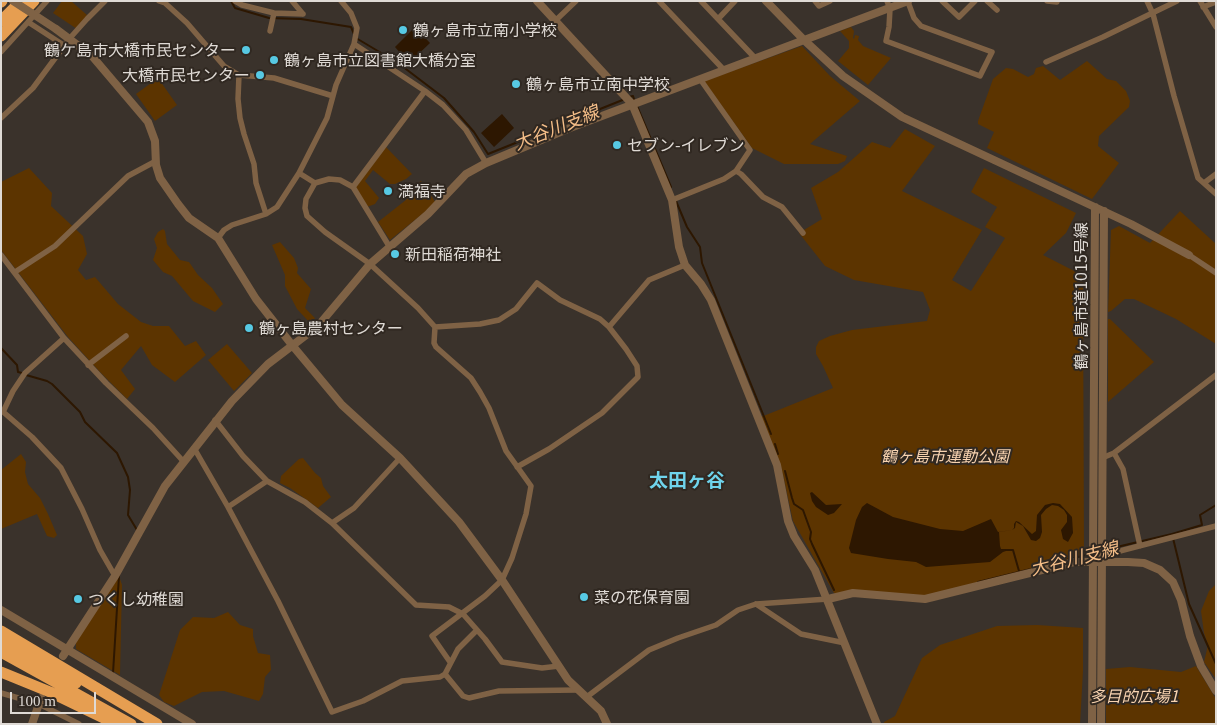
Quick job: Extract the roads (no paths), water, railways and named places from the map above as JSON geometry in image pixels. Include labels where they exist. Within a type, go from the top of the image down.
[{"type":"highway","points":[[1,21],[21,1]]},
{"type":"highway","points":[[1,36],[34,1]]},
{"type":"highway","points":[[1,631],[157,724]]},
{"type":"highway","points":[[1,642],[150,724]]},
{"type":"highway","points":[[1,652],[131,724]]},
{"type":"highway","points":[[1,672],[50,692],[116,724]]},
{"type":"street","points":[[13,1],[70,38],[92,56],[148,122],[155,141],[156,161],[160,178],[178,204],[190,218],[218,238],[256,299],[342,405],[400,458],[459,522],[502,580],[559,666],[578,690],[588,696],[601,711],[607,724]]},
{"type":"street","points":[[1,52],[47,1]]},
{"type":"street","points":[[1,118],[33,88],[70,38],[105,1]]},
{"type":"street","points":[[235,1],[242,5],[274,13],[303,14],[292,1]]},
{"type":"street","points":[[218,238],[224,230],[232,225],[266,214],[277,207],[298,174],[327,118],[336,85],[354,44],[357,28],[351,13],[341,1]]},
{"type":"street","points":[[537,1],[628,101],[672,200],[679,247],[685,265],[701,284],[711,300],[777,465],[788,521],[794,536],[815,570],[828,599],[877,724]]},
{"type":"street","points":[[555,21],[576,1]]},
{"type":"street","points":[[659,1],[724,70]]},
{"type":"street","points":[[701,1],[755,58]]},
{"type":"street","points":[[718,19],[736,1]]},
{"type":"street","name":"鶴ヶ島市道1015号線","points":[[766,1],[843,76],[902,116],[1095,207],[1101,724]]},
{"type":"street","points":[[815,1],[819,6],[830,1]]},
{"type":"street","points":[[65,652],[115,576],[165,486],[216,420],[252,380],[292,345],[318,326],[370,264],[428,214],[466,174],[486,163],[570,128],[628,101],[700,79],[804,40],[889,5],[908,1],[914,18],[922,26],[992,52],[980,76],[886,41],[889,27],[889,5]]},
{"type":"street","points":[[942,1],[959,18],[975,1]]},
{"type":"street","points":[[987,1],[997,10]]},
{"type":"street","points":[[1047,1],[1058,1]]},
{"type":"street","points":[[1147,1],[1153,14],[1198,178],[1216,194]]},
{"type":"street","points":[[1046,62],[1153,14],[1177,1]]},
{"type":"street","points":[[163,2],[187,23],[224,66],[239,75],[274,78],[333,96]]},
{"type":"street","points":[[1216,2],[1202,4],[1216,27]]},
{"type":"street","points":[[270,31],[274,13]]},
{"type":"street","points":[[28,22],[65,46]]},
{"type":"street","points":[[354,44],[425,91],[460,121],[486,163]]},
{"type":"street","points":[[239,75],[238,99],[240,118],[266,214]]},
{"type":"street","points":[[672,200],[724,179],[736,171],[750,150],[700,79]]},
{"type":"street","points":[[353,187],[425,91]]},
{"type":"street","points":[[15,272],[55,246],[128,176],[156,161]]},
{"type":"street","points":[[736,171],[763,197],[782,207],[803,233]]},
{"type":"street","points":[[298,174],[315,183],[329,179],[340,180],[353,187],[390,246]]},
{"type":"street","points":[[1204,184],[1216,174]]},
{"type":"street","points":[[315,183],[306,199],[305,208],[307,216],[325,232],[370,264],[418,308],[435,327],[434,343],[436,347],[471,378],[489,408],[506,451],[531,486],[526,514],[512,558],[502,580],[463,614],[432,636],[450,662]]},
{"type":"street","points":[[1095,207],[1189,255],[1216,273]]},
{"type":"street","name":"鶴ヶ島市道1015号線","points":[[1092,724],[1102,458],[1104,211]]},
{"type":"street","points":[[1,255],[64,338],[88,365],[153,428],[183,461]]},
{"type":"street","points":[[609,327],[649,280],[685,265]]},
{"type":"street","points":[[435,327],[480,324],[499,320],[516,309],[537,283],[560,300],[600,319],[609,327],[637,366],[638,377],[602,413],[517,467]]},
{"type":"street","points":[[88,365],[126,336]]},
{"type":"street","points":[[64,338],[25,373],[2,411],[32,437],[62,468],[100,550],[115,576]]},
{"type":"street","points":[[1102,458],[1114,453],[1216,375]]},
{"type":"street","points":[[216,420],[243,456],[267,481],[305,502],[332,523],[416,605],[449,607],[463,614],[502,662],[542,668],[559,666]]},
{"type":"street","points":[[194,448],[278,601],[332,712],[364,701],[402,681],[440,677],[445,674],[458,649],[477,630]]},
{"type":"street","points":[[1114,453],[1123,469],[1140,546]]},
{"type":"street","points":[[332,523],[354,508],[400,458]]},
{"type":"street","points":[[228,507],[267,481]]},
{"type":"street","points":[[1116,552],[1216,526]]},
{"type":"street","points":[[588,696],[649,650],[716,625],[738,610],[756,604],[828,599],[853,593],[925,599],[1074,562],[1098,561],[1144,563],[1160,570],[1173,582],[1181,600],[1190,636],[1201,666],[1216,691]]},
{"type":"street","points":[[756,604],[801,634],[845,643]]},
{"type":"street","points":[[1,610],[65,652],[192,724]]},
{"type":"street","points":[[445,674],[464,696],[469,698],[499,692],[578,690]]},
{"type":"street","points":[[1,693],[40,701],[79,724]]},
{"type":"street","points":[[32,724],[40,701]]},
{"type":"waterway","name":"大谷川支線","points":[[231,1],[235,8],[269,18],[301,19],[351,27],[354,34]]},
{"type":"waterway","name":"大谷川支線","points":[[356,38],[398,63],[444,98],[474,132],[488,154],[625,99]]},
{"type":"waterway","name":"大谷川支線","points":[[629,97],[633,96],[635,102]]},
{"type":"waterway","name":"大谷川支線","points":[[637,106],[671,187]]},
{"type":"waterway","name":"大谷川支線","points":[[676,201],[687,227],[700,247],[702,263],[771,434]]},
{"type":"waterway","points":[[1,348],[17,365],[18,372],[22,373]]},
{"type":"waterway","points":[[26,375],[52,384],[80,412],[85,422],[117,453],[128,477],[130,490],[128,515],[137,530]]},
{"type":"waterway","points":[[775,444],[778,454]]},
{"type":"waterway","points":[[785,471],[794,504],[803,510],[811,532],[810,539],[834,590]]},
{"type":"waterway","points":[[1172,534],[1202,525],[1200,515],[1216,505]]},
{"type":"waterway","name":"大谷川支線","points":[[1104,550],[1172,534],[1189,604],[1216,664]]},
{"type":"waterway","points":[[1006,550],[1013,550],[1019,571]]},
{"type":"waterway","name":"大谷川支線","points":[[1066,560],[1090,554]]},
{"type":"waterway","name":"大谷川支線","points":[[978,582],[1039,567]]},
{"type":"waterway","points":[[113,673],[119,576]]},
{"type":"place","name":"鶴ヶ島市立南小学校","points":[[403,30]]},
{"type":"place","name":"鶴ケ島市大橋市民センター","points":[[246,50]]},
{"type":"place","name":"鶴ヶ島市立図書館大橋分室","points":[[274,60]]},
{"type":"place","name":"大橋市民センター","points":[[260,75]]},
{"type":"place","name":"鶴ヶ島市立南中学校","points":[[516,84]]},
{"type":"place","name":"セブン-イレブン","points":[[617,145]]},
{"type":"place","name":"満福寺","points":[[388,191]]},
{"type":"place","name":"新田稲荷神社","points":[[395,254]]},
{"type":"place","name":"鶴ヶ島農村センター","points":[[249,328]]},
{"type":"place","name":"菜の花保育園","points":[[584,597]]},
{"type":"place","name":"つくし幼稚園","points":[[78,599]]},
{"type":"district","name":"太田ヶ谷","points":[[687,480]]},
{"type":"park label","name":"鶴ヶ島市運動公園","points":[[945,456]]},
{"type":"park label","name":"多目的広場1","points":[[1134,696]]}]
